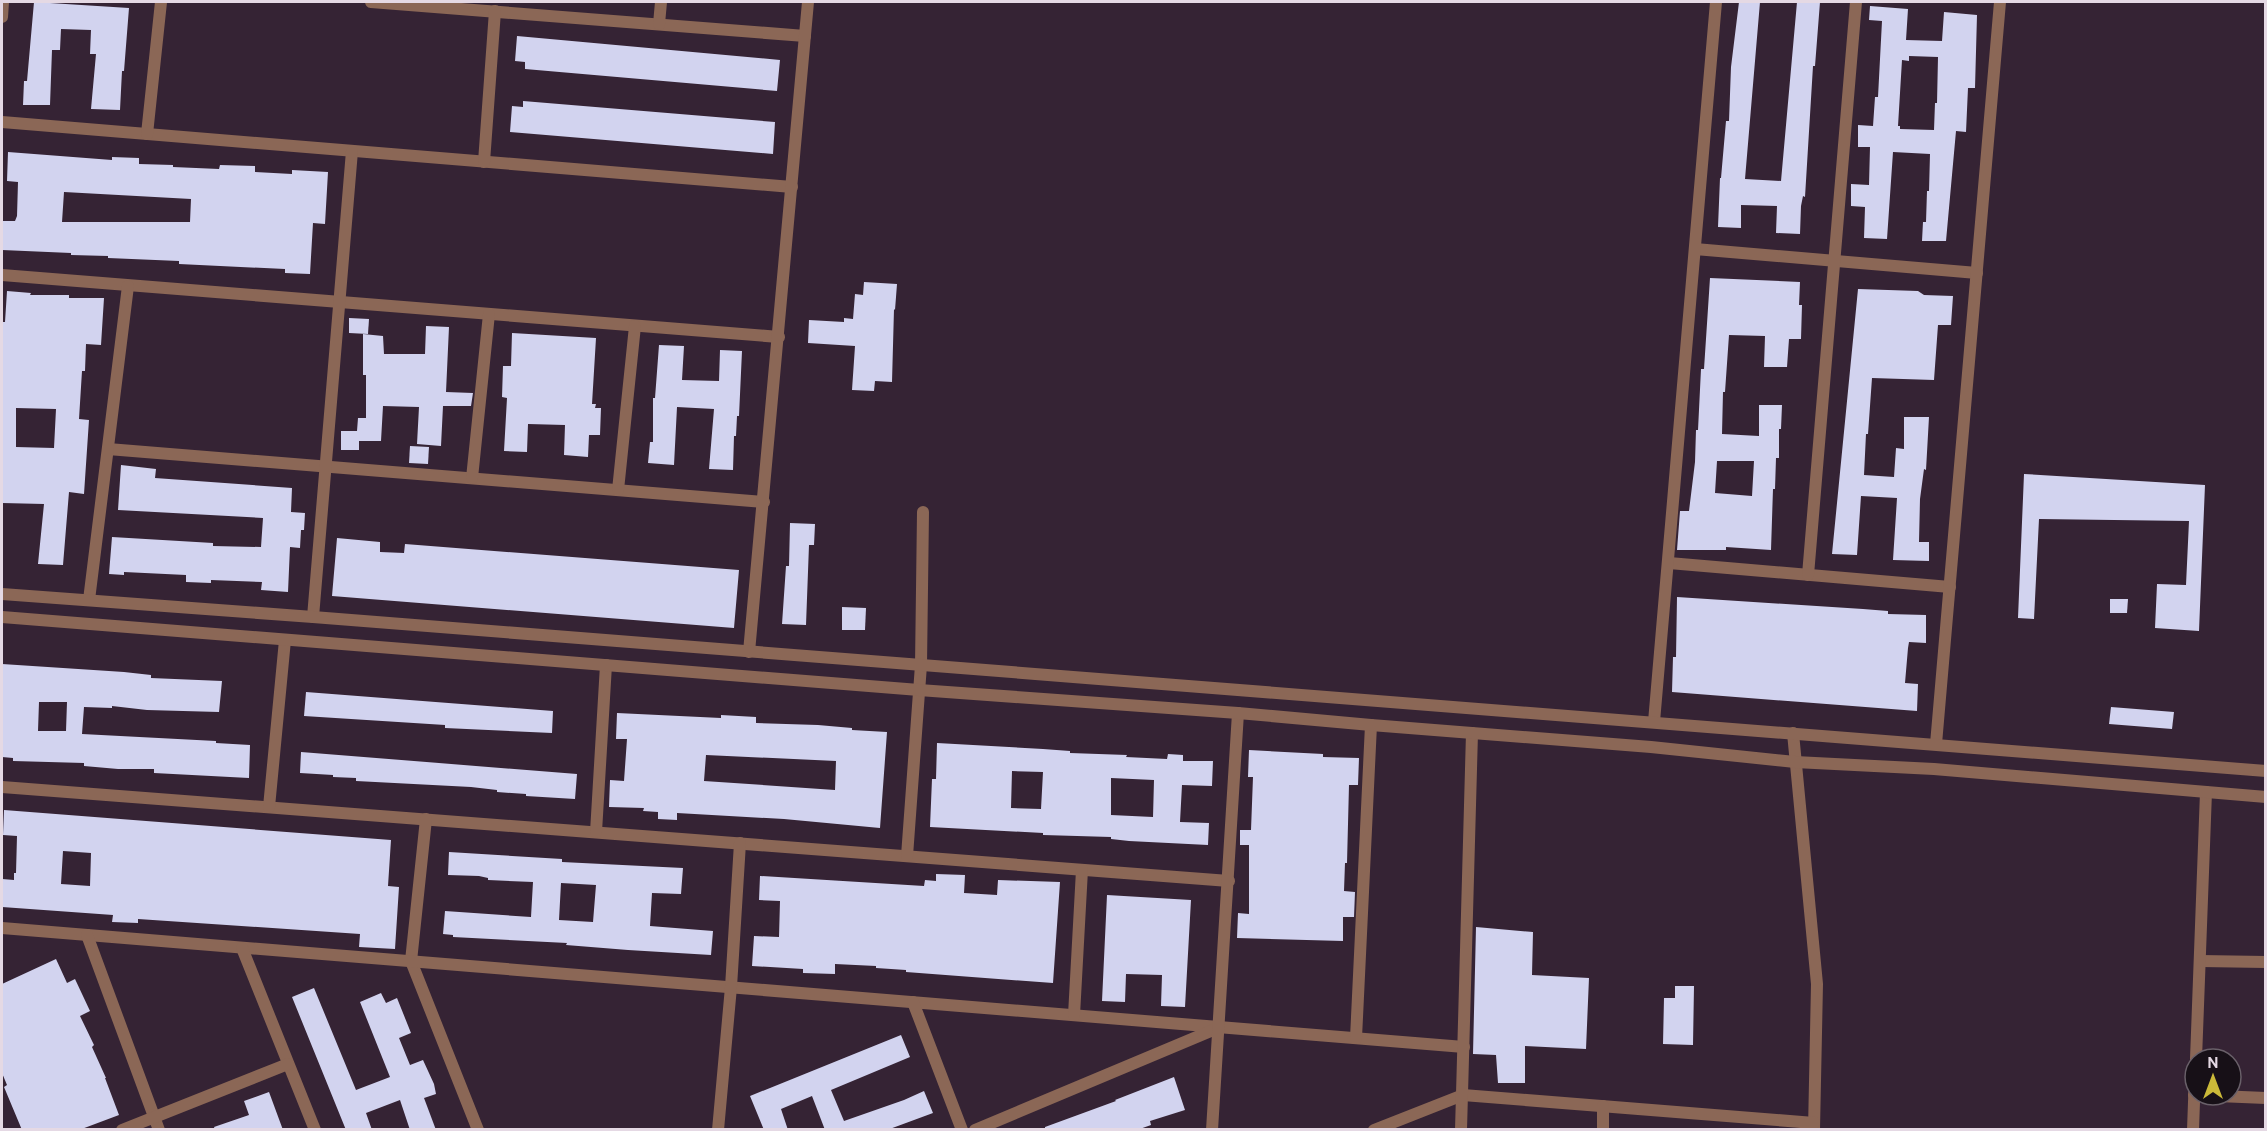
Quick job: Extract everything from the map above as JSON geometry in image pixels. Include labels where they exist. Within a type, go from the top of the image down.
[{"type":"street","points":[[2,17],[3,2]]},
{"type":"street","points":[[147,134],[161,2]]},
{"type":"street","points":[[371,2],[805,36]]},
{"type":"street","points":[[659,24],[661,2]]},
{"type":"street","points":[[749,652],[808,2]]},
{"type":"street","points":[[1654,722],[1716,2]]},
{"type":"street","points":[[1808,575],[1856,2]]},
{"type":"street","points":[[1936,744],[2000,2]]},
{"type":"street","points":[[484,162],[495,11]]},
{"type":"street","points":[[2,122],[792,187]]},
{"type":"street","points":[[313,617],[352,151]]},
{"type":"street","points":[[1695,249],[1977,273]]},
{"type":"street","points":[[2,275],[778,337]]},
{"type":"street","points":[[89,600],[128,285]]},
{"type":"street","points":[[472,478],[489,314]]},
{"type":"street","points":[[618,490],[635,326]]},
{"type":"street","points":[[108,449],[764,502]]},
{"type":"street","points":[[908,856],[921,665],[923,512]]},
{"type":"street","points":[[1669,563],[1950,587]]},
{"type":"street","points":[[2,594],[2265,771]]},
{"type":"street","points":[[2,617],[1238,713],[1371,726],[1652,747],[1795,762],[1934,769],[2265,797]]},
{"type":"street","points":[[269,807],[285,640]]},
{"type":"street","points":[[596,832],[606,665]]},
{"type":"street","points":[[1212,1130],[1238,713]]},
{"type":"street","points":[[1356,1038],[1371,726]]},
{"type":"street","points":[[1461,1130],[1472,733]]},
{"type":"street","points":[[1374,1130],[1463,1095],[1814,1126],[1817,984],[1793,733]]},
{"type":"street","points":[[2,787],[1229,881]]},
{"type":"street","points":[[2196,1047],[2206,792]]},
{"type":"street","points":[[426,819],[411,961],[478,1130]]},
{"type":"street","points":[[718,1130],[731,987],[740,843]]},
{"type":"street","points":[[1074,1015],[1082,870]]},
{"type":"street","points":[[2,928],[1464,1047]]},
{"type":"street","points":[[87,935],[159,1130]]},
{"type":"street","points":[[242,948],[315,1130]]},
{"type":"street","points":[[2200,961],[2265,962]]},
{"type":"street","points":[[913,1002],[962,1130]]},
{"type":"street","points":[[975,1130],[1219,1027]]},
{"type":"street","points":[[122,1130],[288,1064]]},
{"type":"street","points":[[2243,1097],[2265,1098]]},
{"type":"street","points":[[1603,1106],[1603,1130]]},
{"type":"street","points":[[2193,1130],[2194,1107]]},
{"type":"building","points":[[34,2],[129,8],[120,110],[91,109],[96,54],[90,54],[91,30],[61,29],[60,50],[52,50],[50,105],[23,105]]},
{"type":"building","points":[[1739,2],[1760,2],[1745,179],[1781,181],[1797,2],[1820,2],[1815,66],[1813,66],[1805,197],[1803,196],[1801,206],[1800,234],[1776,233],[1777,206],[1741,205],[1741,228],[1718,227],[1720,178],[1726,121],[1729,121],[1731,67]]},
{"type":"building","points":[[1870,6],[1908,9],[1906,40],[1942,41],[1944,12],[1977,15],[1975,88],[1968,88],[1966,132],[1956,131],[1946,241],[1922,241],[1923,222],[1926,222],[1927,191],[1929,191],[1930,154],[1893,152],[1887,239],[1864,238],[1865,207],[1851,206],[1851,184],[1869,185],[1870,147],[1858,147],[1858,125],[1873,126],[1875,97],[1878,97],[1882,21],[1869,20]],"holes":[[[1909,56],[1938,57],[1934,130],[1900,129],[1898,126],[1902,60],[1909,61]]]},
{"type":"building","points":[[517,36],[780,60],[777,91],[525,69],[525,62],[515,61]]},
{"type":"building","points":[[523,101],[775,122],[773,154],[510,132],[512,106],[523,107]]},
{"type":"building","points":[[8,152],[112,160],[112,157],[139,158],[139,164],[173,165],[173,167],[219,169],[220,165],[255,166],[255,172],[292,174],[292,170],[328,172],[325,224],[313,223],[310,274],[285,273],[285,269],[179,264],[179,261],[2,250],[2,221],[15,221],[17,216],[18,182],[7,181]],"holes":[[[64,192],[191,199],[190,222],[62,222]]]},
{"type":"building","points":[[1710,278],[1800,282],[1801,339],[1789,339],[1787,367],[1764,367],[1765,336],[1729,335],[1725,392],[1723,392],[1722,434],[1759,436],[1759,405],[1782,405],[1779,458],[1776,458],[1775,489],[1773,489],[1771,550],[1726,547],[1726,550],[1677,550],[1680,511],[1689,511],[1696,430],[1698,430],[1701,369],[1704,369]],"holes":[[[1717,461],[1754,461],[1752,496],[1715,493]]]},
{"type":"building","points":[[864,282],[897,284],[892,382],[875,381],[874,391],[852,390],[855,346],[808,343],[809,320],[844,322],[844,318],[853,319],[855,294],[863,295]]},
{"type":"building","points":[[1858,289],[1918,291],[1924,295],[1953,296],[1951,325],[1938,325],[1934,380],[1872,378],[1868,434],[1866,434],[1864,475],[1894,477],[1896,448],[1904,449],[1904,417],[1929,417],[1926,470],[1924,469],[1920,499],[1919,542],[1929,542],[1929,561],[1893,560],[1897,498],[1861,496],[1857,555],[1832,554]]},
{"type":"building","points":[[7,291],[31,293],[30,295],[69,295],[69,298],[104,298],[101,345],[86,344],[79,419],[89,420],[84,494],[69,492],[63,565],[38,564],[44,504],[2,503],[2,322],[5,322]],"holes":[[[16,408],[56,409],[54,448],[16,447]]]},
{"type":"building","points":[[349,318],[369,319],[368,334],[349,333]]},
{"type":"building","points":[[426,326],[449,327],[446,392],[473,393],[471,406],[443,406],[441,446],[417,444],[419,407],[383,406],[381,441],[359,441],[359,450],[341,450],[341,431],[357,431],[358,418],[366,418],[363,334],[383,336],[384,354],[425,354]]},
{"type":"building","points":[[512,333],[596,338],[592,404],[596,404],[595,408],[601,408],[600,435],[589,435],[588,457],[564,455],[565,425],[528,424],[527,452],[504,451],[507,398],[502,397],[503,366],[511,366]]},
{"type":"building","points":[[659,345],[684,346],[682,380],[719,381],[720,350],[742,351],[739,416],[737,416],[736,436],[734,436],[733,470],[709,469],[714,409],[677,407],[674,465],[648,463],[650,442],[653,442],[653,398],[655,398]]},
{"type":"building","points":[[410,446],[429,447],[428,464],[409,463]]},
{"type":"building","points":[[121,465],[156,469],[155,478],[292,488],[291,512],[305,513],[300,548],[290,547],[288,592],[261,590],[262,582],[211,580],[211,583],[186,582],[186,575],[124,572],[124,575],[109,574],[112,537],[213,543],[213,546],[261,547],[263,518],[118,510]]},
{"type":"building","points":[[2024,474],[2205,485],[2199,631],[2155,628],[2157,584],[2186,585],[2189,521],[2039,519],[2034,619],[2018,618]]},
{"type":"building","points":[[790,523],[815,524],[814,545],[809,545],[806,625],[782,624],[786,566],[789,566]]},
{"type":"building","points":[[337,538],[380,542],[380,552],[404,553],[405,544],[739,570],[734,628],[332,596]]},
{"type":"building","points":[[1677,597],[1926,615],[1926,643],[1909,642],[1908,648],[1905,683],[1918,684],[1917,711],[1672,692],[1673,657],[1676,657]]},
{"type":"building","points":[[2110,599],[2128,599],[2127,613],[2110,613]]},
{"type":"building","points":[[842,607],[866,608],[865,630],[842,630]]},
{"type":"building","points":[[2,664],[124,672],[151,675],[151,678],[222,681],[219,712],[147,710],[112,706],[112,708],[84,707],[82,734],[250,745],[249,778],[154,773],[154,769],[118,769],[84,766],[84,763],[13,761],[13,758],[2,757]],"holes":[[[39,702],[67,702],[66,731],[38,731]]]},
{"type":"building","points":[[306,692],[553,711],[552,733],[445,728],[445,725],[304,716]]},
{"type":"building","points":[[2111,707],[2174,712],[2172,729],[2109,724]]},
{"type":"building","points":[[617,713],[721,718],[721,715],[756,717],[756,723],[818,725],[887,732],[880,828],[784,819],[677,813],[677,820],[658,819],[658,812],[643,811],[644,808],[609,807],[610,780],[624,781],[627,739],[616,739]],"holes":[[[706,755],[836,761],[835,790],[704,781]]]},
{"type":"building","points":[[937,743],[1167,759],[1168,754],[1183,755],[1183,761],[1213,761],[1212,786],[1182,785],[1180,822],[1209,823],[1208,845],[930,827],[932,779],[936,779]],"holes":[[[1012,771],[1043,772],[1041,809],[1011,808]],[[1111,778],[1154,780],[1153,817],[1111,815]]]},
{"type":"building","points":[[1249,750],[1359,758],[1358,785],[1349,785],[1344,891],[1355,892],[1354,917],[1343,917],[1343,941],[1237,938],[1238,913],[1249,914],[1249,845],[1240,845],[1240,830],[1251,830],[1253,777],[1248,777]]},
{"type":"building","points":[[301,752],[577,774],[575,799],[526,796],[526,794],[471,787],[356,781],[356,778],[300,773]]},
{"type":"building","points":[[4,810],[391,840],[388,886],[399,887],[395,949],[359,947],[360,934],[138,919],[138,923],[112,922],[113,915],[2,907],[2,879],[14,880],[14,873],[16,873],[17,836],[3,835]],"holes":[[[63,851],[91,853],[90,886],[61,884]]]},
{"type":"building","points":[[449,852],[562,859],[562,862],[683,868],[681,894],[652,893],[650,926],[713,931],[711,955],[566,945],[567,943],[453,937],[453,935],[443,934],[445,911],[531,917],[533,882],[448,875]],"holes":[[[561,883],[596,885],[593,922],[559,920]]]},
{"type":"building","points":[[936,874],[965,875],[964,893],[997,895],[998,880],[1060,882],[1053,983],[906,972],[906,970],[876,968],[876,966],[835,964],[835,974],[803,973],[803,969],[752,966],[754,936],[779,937],[780,901],[759,900],[760,876],[924,886],[925,880],[936,881]]},
{"type":"building","points":[[1107,895],[1191,900],[1185,1007],[1161,1006],[1162,975],[1126,974],[1125,1002],[1102,1001]]},
{"type":"building","points":[[1476,927],[1533,932],[1532,975],[1589,978],[1586,1049],[1525,1046],[1525,1083],[1498,1083],[1496,1055],[1473,1054]]},
{"type":"building","points":[[56,959],[67,983],[75,979],[90,1011],[80,1016],[94,1045],[92,1047],[119,1115],[79,1130],[22,1130],[4,1087],[7,1085],[2,1073],[2,984]]},
{"type":"building","points":[[1675,986],[1694,986],[1693,1045],[1663,1044],[1664,998],[1675,998]]},
{"type":"building","points":[[314,988],[356,1090],[390,1077],[360,1002],[381,993],[386,1003],[397,998],[411,1033],[399,1038],[410,1065],[423,1060],[434,1084],[436,1094],[424,1098],[436,1130],[410,1130],[400,1100],[366,1113],[372,1130],[346,1130],[292,997]]},
{"type":"building","points":[[901,1035],[910,1057],[831,1090],[844,1121],[924,1091],[933,1113],[887,1130],[825,1130],[812,1096],[781,1109],[788,1130],[764,1130],[750,1096]]},
{"type":"building","points":[[1174,1077],[1185,1110],[1150,1121],[1151,1125],[1137,1130],[1045,1130],[1045,1127]]},
{"type":"building","points":[[269,1092],[283,1130],[215,1130],[214,1127],[249,1115],[244,1101]]}]
